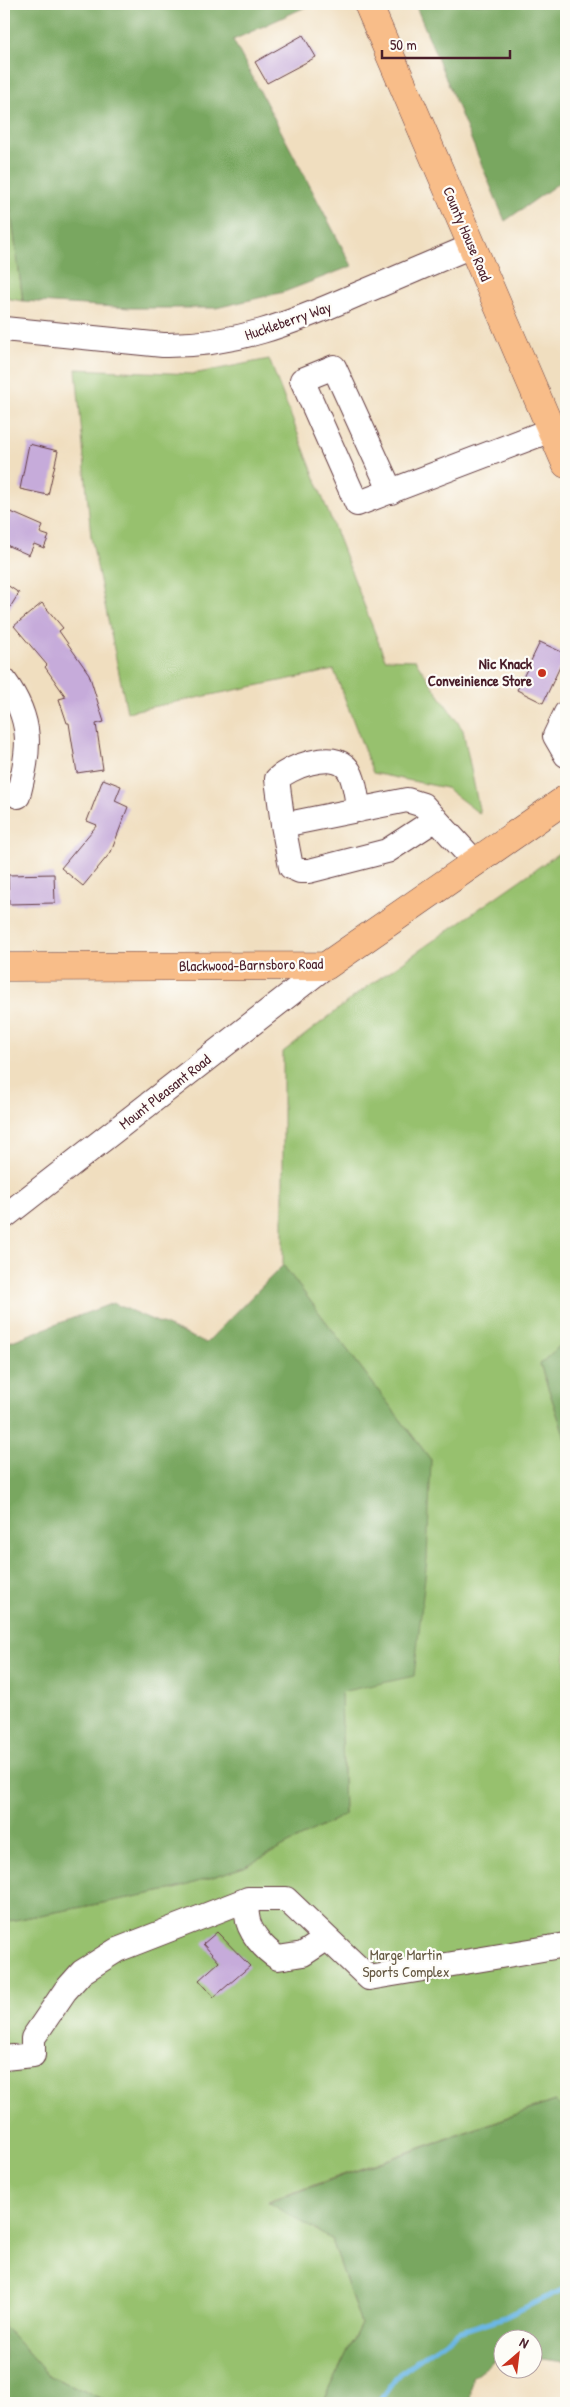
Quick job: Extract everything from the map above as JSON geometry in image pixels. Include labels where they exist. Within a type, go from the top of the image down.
[{"type":"main road","name":"County House Road","points":[[368,4],[566,464]]},
{"type":"main road","name":"Blackwood-Barnsboro Road","points":[[4,967],[326,966],[566,799]]},
{"type":"street","name":"Huckleberry Way","points":[[4,329],[163,345],[185,345],[246,337],[309,315],[472,246]]},
{"type":"street","points":[[391,492],[334,367],[302,380],[357,504],[391,492],[551,430]]},
{"type":"street","points":[[4,680],[20,704],[26,722],[27,761],[18,796]]},
{"type":"street","points":[[566,713],[555,736],[566,755]]},
{"type":"street","points":[[359,810],[349,771],[344,764],[321,760],[291,768],[277,779],[291,867],[300,871],[309,871],[388,851],[436,819]]},
{"type":"street","points":[[283,825],[407,800],[424,805],[475,862]]},
{"type":"street","name":"Mount Pleasant Road","points":[[4,1216],[326,966]]},
{"type":"street","points":[[248,1899],[246,1916],[255,1934],[266,1951],[278,1958],[303,1954],[326,1939]]},
{"type":"street","points":[[4,2058],[33,2054],[34,2038],[47,2015],[82,1972],[100,1960],[117,1950],[248,1899],[286,1899],[369,1978],[566,1945]]},
{"type":"green space","points":[[4,4],[312,4],[233,40],[352,266],[284,292],[216,308],[130,308],[23,301],[4,160]]},
{"type":"green space","points":[[415,4],[566,4],[566,178],[505,221]]},
{"type":"green space","points":[[4,160],[23,301],[4,298]]},
{"type":"green space","points":[[269,359],[385,659],[415,660],[463,730],[480,814],[446,788],[373,773],[334,670],[127,712],[91,537],[76,369],[193,374]]},
{"type":"green space","name":"Marge Martin Sports Complex","points":[[566,848],[566,1340],[540,1364],[566,1440],[566,2112],[554,2101],[268,2201],[332,2240],[361,2324],[322,2403],[111,2403],[48,2375],[4,2326],[4,1922],[175,1889],[244,1867],[344,1815],[341,1692],[431,1460],[283,1265],[283,1052],[367,987]]},
{"type":"green space","points":[[283,1265],[431,1460],[427,1559],[414,1676],[341,1692],[344,1815],[244,1867],[175,1889],[4,1922],[4,1344],[113,1303],[206,1343]]},
{"type":"green space","points":[[566,1340],[566,1440],[540,1364]]},
{"type":"green space","points":[[555,2101],[566,2112],[566,2362],[542,2359],[542,2330],[492,2330],[492,2363],[472,2378],[470,2403],[322,2403],[361,2324],[332,2240],[268,2202]]},
{"type":"green space","points":[[4,2326],[48,2375],[111,2403],[4,2403]]},
{"type":"building","points":[[303,35],[316,57],[267,83],[255,62]]},
{"type":"building","points":[[29,444],[58,451],[48,495],[20,489]]},
{"type":"building","points":[[11,512],[43,526],[40,533],[49,536],[44,548],[34,544],[29,555],[4,544],[4,530]]},
{"type":"building","points":[[4,583],[19,593],[4,617]]},
{"type":"building","points":[[42,603],[63,628],[59,631],[89,674],[104,722],[96,724],[103,769],[77,773],[69,723],[67,723],[59,699],[66,697],[45,667],[47,665],[14,626]]},
{"type":"building","name":"Nic Knack Conveinience Store","points":[[540,642],[566,654],[543,703],[517,690]]},
{"type":"building","points":[[103,779],[121,786],[115,801],[128,807],[111,852],[83,886],[61,868],[97,825],[87,821]]},
{"type":"building","points":[[54,874],[55,903],[9,904],[8,875]]},
{"type":"building","points":[[217,1932],[250,1966],[214,1997],[199,1980],[219,1962],[203,1944]]},
{"type":"waterway","points":[[378,2403],[399,2374],[458,2332],[505,2317],[566,2288]]},
{"type":"place","name":"Nic Knack Conveinience Store","points":[[542,673]]}]
